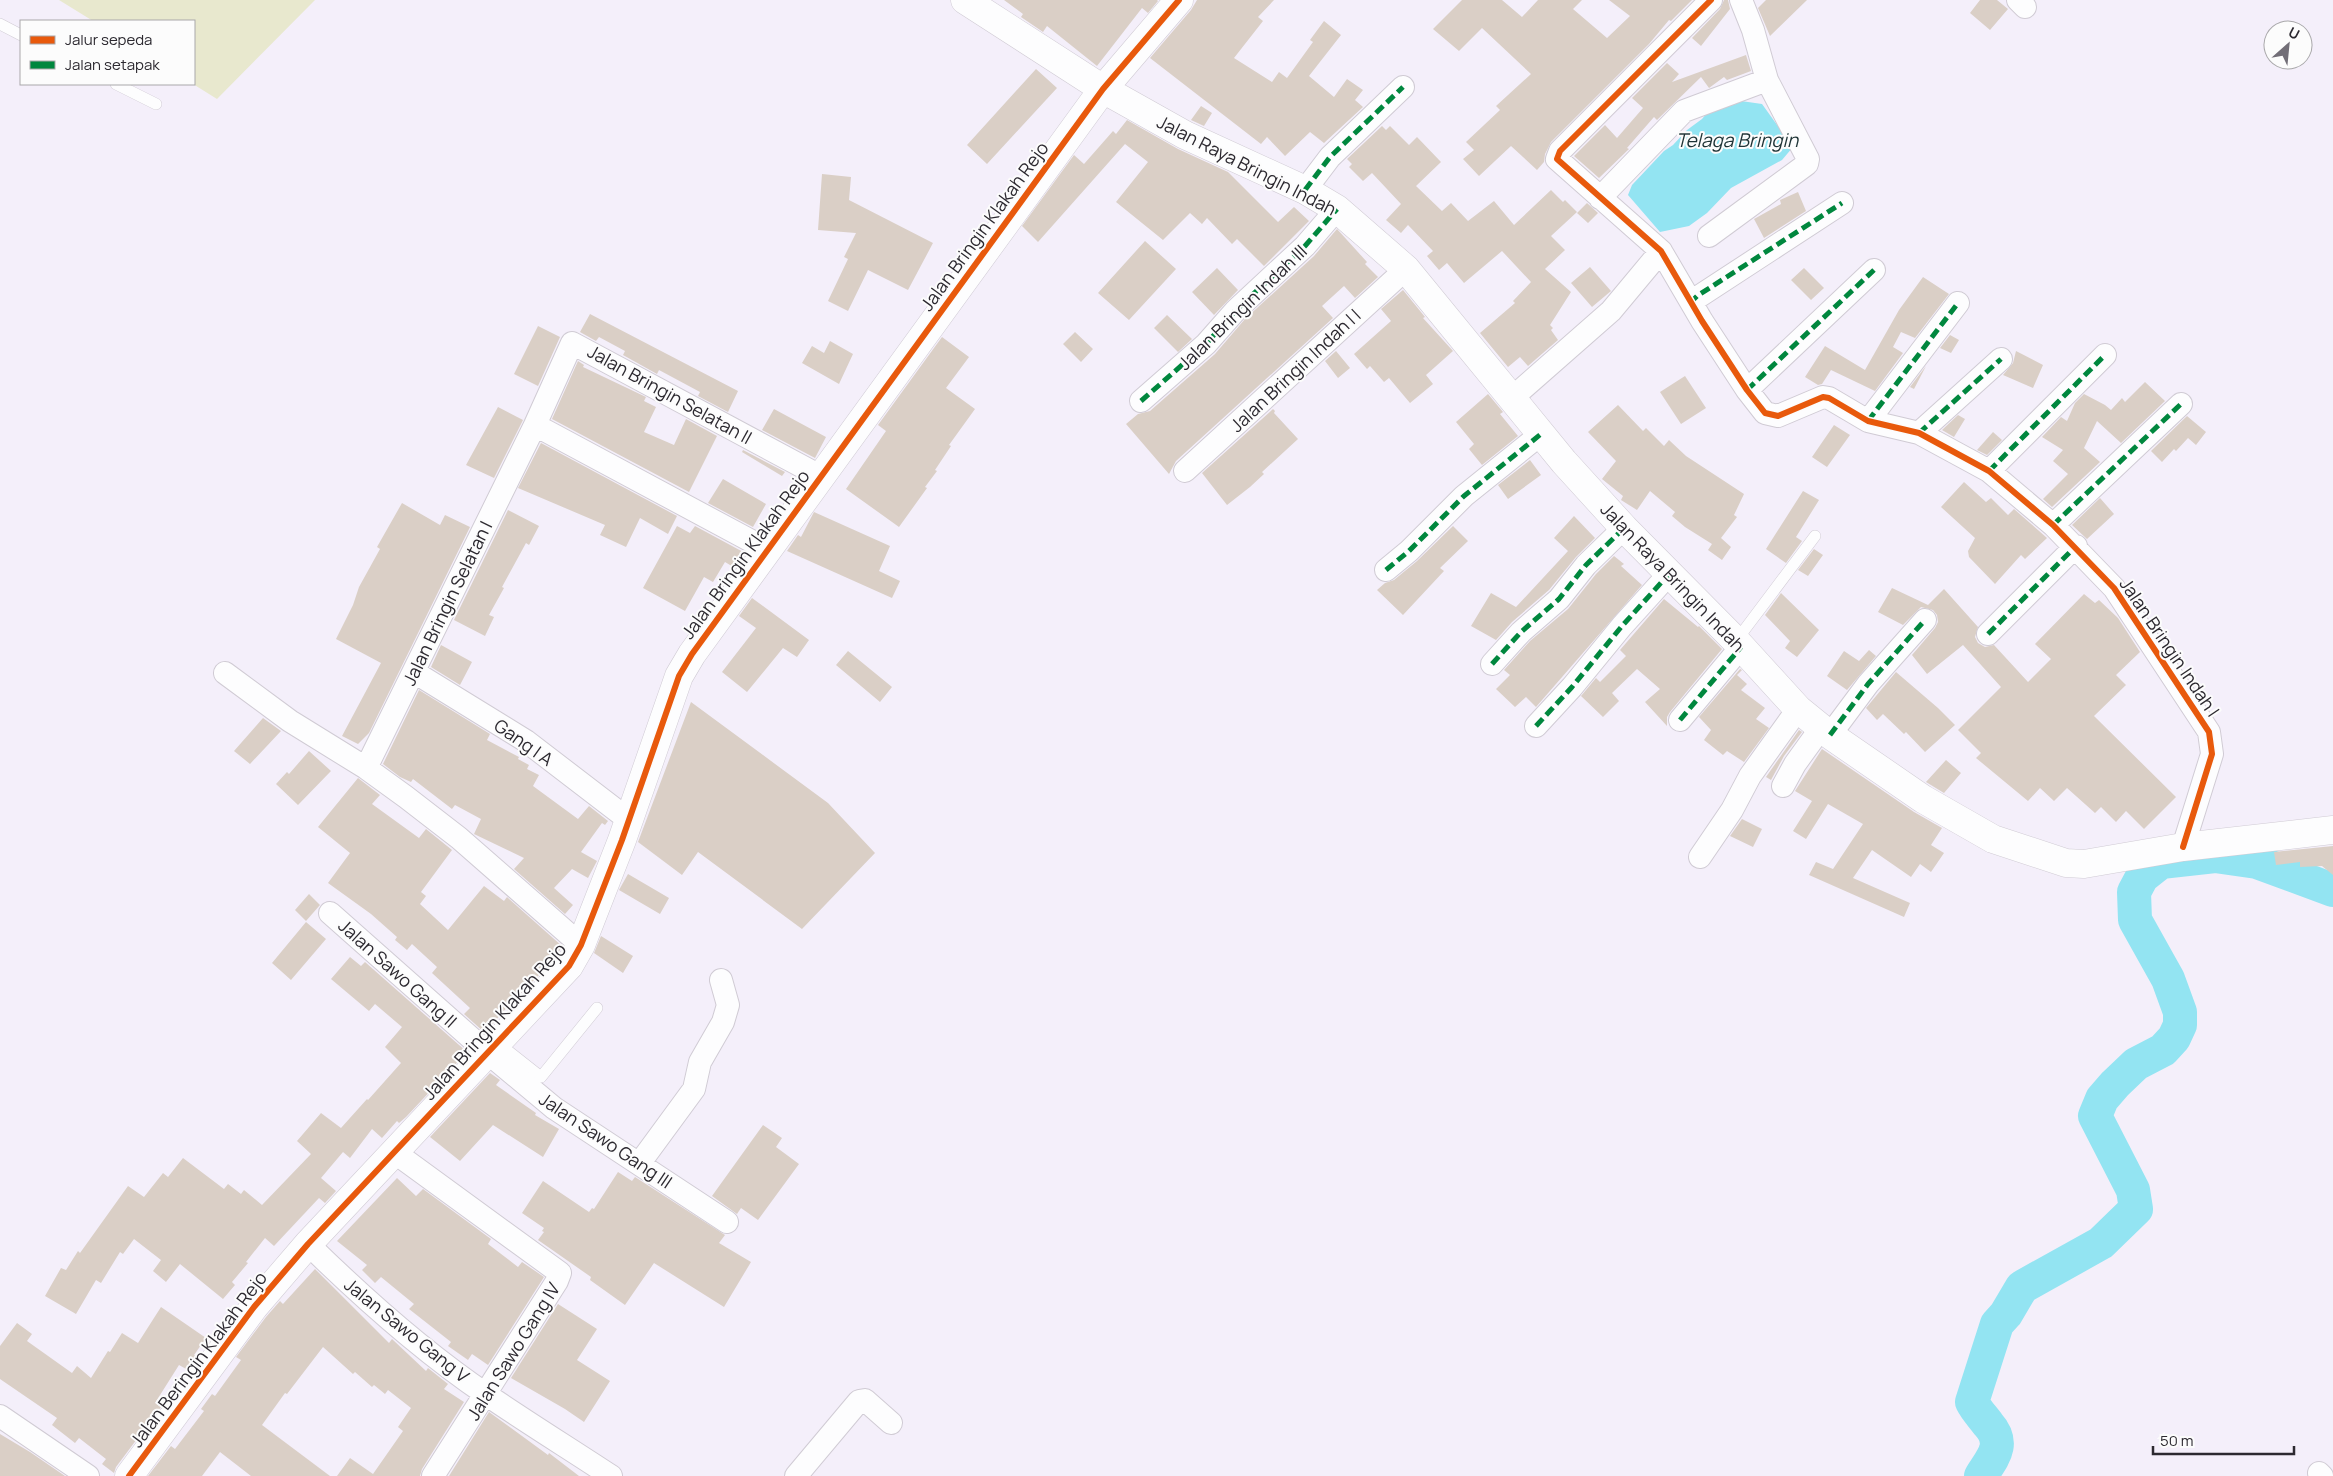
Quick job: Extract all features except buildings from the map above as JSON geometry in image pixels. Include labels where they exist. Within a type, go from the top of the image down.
[{"type":"street","name":"Jalan Raya Bringin Indah","points":[[965,0],[1102,89],[1185,135],[1305,190],[1337,209],[1406,269],[1541,434],[1624,528],[1738,644],[1798,709],[1825,732],[1923,799],[1993,839],[2036,855],[2066,863],[2084,864],[2183,848],[2333,830]]},
{"type":"street","name":"Jalan Bringin Klakah Rejo","points":[[394,1152],[569,966],[581,945],[629,820],[679,676],[692,654],[1102,89],[1179,0]]},
{"type":"street","name":"Jalan Bringin Indah I","points":[[1711,0],[1557,155],[1560,163],[1661,251],[1747,390],[1765,413],[1778,416],[1823,397],[1829,398],[1868,421],[1919,433],[1989,471],[2076,546],[2114,588],[2209,732],[2212,754],[2183,848]]},
{"type":"street","points":[[1709,236],[1807,164],[1808,159],[1767,80],[1753,30],[1741,0]]},
{"type":"street","points":[[1600,198],[1684,111],[1767,80]]},
{"type":"street","points":[[1305,190],[1330,157],[1403,88]]},
{"type":"street","points":[[1692,301],[1842,203]]},
{"type":"street","name":"Jalan Bringin Indah III","points":[[1141,401],[1206,344],[1236,310],[1305,246],[1337,209]]},
{"type":"street","points":[[1512,398],[1611,311],[1661,251]]},
{"type":"street","name":"Jalan Bringin Indah I I","points":[[1185,471],[1406,269]]},
{"type":"street","points":[[1747,390],[1874,270]]},
{"type":"street","points":[[1868,421],[1958,303]]},
{"type":"street","name":"Jalan Bringin Selatan II","points":[[534,425],[571,344],[574,343],[820,476]]},
{"type":"street","points":[[1989,471],[2104,355]]},
{"type":"street","points":[[1919,433],[2001,359]]},
{"type":"street","points":[[2053,525],[2181,404]]},
{"type":"street","points":[[534,425],[768,550]]},
{"type":"street","name":"Jalan Bringin Selatan I","points":[[366,768],[534,425]]},
{"type":"street","points":[[1386,570],[1409,551],[1464,496],[1541,434]]},
{"type":"street","points":[[1492,664],[1522,632],[1559,599],[1586,565],[1624,528]]},
{"type":"street","points":[[1988,634],[2076,546]]},
{"type":"street","points":[[1536,726],[1669,574]]},
{"type":"street","points":[[1783,786],[1795,764],[1926,620]]},
{"type":"street","points":[[1680,720],[1738,644]]},
{"type":"street","name":"Gang I A","points":[[414,672],[526,741],[629,820]]},
{"type":"street","points":[[225,673],[290,721],[366,768],[459,838],[581,945]]},
{"type":"street","points":[[1700,857],[1732,810],[1750,776],[1798,709]]},
{"type":"street","name":"Jalan Sawo Gang II","points":[[330,913],[493,1048]]},
{"type":"street","points":[[639,1164],[694,1089],[700,1062],[723,1022],[728,1006],[721,980]]},
{"type":"street","name":"Jalan Sawo Gang III","points":[[493,1048],[554,1108],[727,1222]]},
{"type":"street","name":"Jalan Beringin Klakah Rejo","points":[[129,1476],[254,1308],[308,1244],[394,1152]]},
{"type":"street","name":"Jalan Sawo Gang IV","points":[[394,1152],[560,1273],[557,1282],[487,1395],[433,1476]]},
{"type":"street","name":"Jalan Sawo Gang V","points":[[308,1244],[366,1301],[418,1344],[487,1395],[611,1476]]},
{"type":"street","points":[[796,1476],[858,1401],[865,1400],[891,1423]]},
{"type":"street","points":[[0,1416],[88,1476]]},
{"type":"lane","points":[[0,24],[20,34]]},
{"type":"lane","points":[[118,85],[156,104]]},
{"type":"lane","points":[[1738,644],[1815,536]]},
{"type":"lane","points":[[493,1048],[540,1077],[598,1008]]},
{"type":"green space","points":[[59,0],[315,0],[217,99],[195,85],[195,20],[91,20]]},
{"type":"water","name":"Telaga Bringin","points":[[1720,98],[1762,104],[1793,147],[1782,160],[1731,188],[1707,213],[1689,226],[1660,232],[1628,195],[1632,185],[1664,151],[1702,119]]},
{"type":"waterway","points":[[1981,1476],[1990,1463],[1997,1444],[1993,1431],[1972,1402],[1997,1324],[2006,1314],[2022,1287],[2101,1243],[2136,1209],[2133,1190],[2095,1116],[2102,1099],[2115,1084],[2136,1064],[2163,1050],[2174,1038],[2180,1025],[2180,1012],[2168,979],[2135,920],[2134,892],[2142,877],[2161,862],[2215,856],[2257,862],[2333,890]]},
{"type":"marked path","points":[[1305,190],[1330,157],[1403,87]]},
{"type":"marked path","points":[[1693,304],[1692,301],[1697,296],[1842,203]]},
{"type":"marked path","points":[[1141,401],[1206,344],[1236,310],[1305,246],[1337,209]]},
{"type":"marked path","points":[[1747,390],[1874,270]]},
{"type":"marked path","points":[[1868,421],[1958,303]]},
{"type":"marked path","points":[[1989,471],[2105,355]]},
{"type":"marked path","points":[[1919,433],[2001,359]]},
{"type":"marked path","points":[[2053,525],[2181,404]]},
{"type":"marked path","points":[[1386,570],[1409,551],[1464,496],[1541,434]]},
{"type":"marked path","points":[[1492,664],[1521,632],[1559,599],[1586,565],[1624,528]]},
{"type":"marked path","points":[[1988,634],[2076,546]]},
{"type":"marked path","points":[[1536,726],[1669,574]]},
{"type":"marked path","points":[[1830,735],[1868,684],[1925,620]]},
{"type":"marked path","points":[[1680,720],[1741,647]]},
{"type":"cycle path","points":[[129,1476],[254,1307],[308,1244],[569,966],[581,945],[622,840],[679,676],[692,654],[1103,89],[1179,0]]},
{"type":"cycle path","points":[[1711,0],[1560,151],[1557,159],[1661,251],[1702,321],[1747,390],[1765,413],[1778,416],[1823,397],[1829,398],[1868,421],[1919,433],[1989,471],[2053,525],[2114,588],[2209,732],[2212,754],[2183,847]]}]
